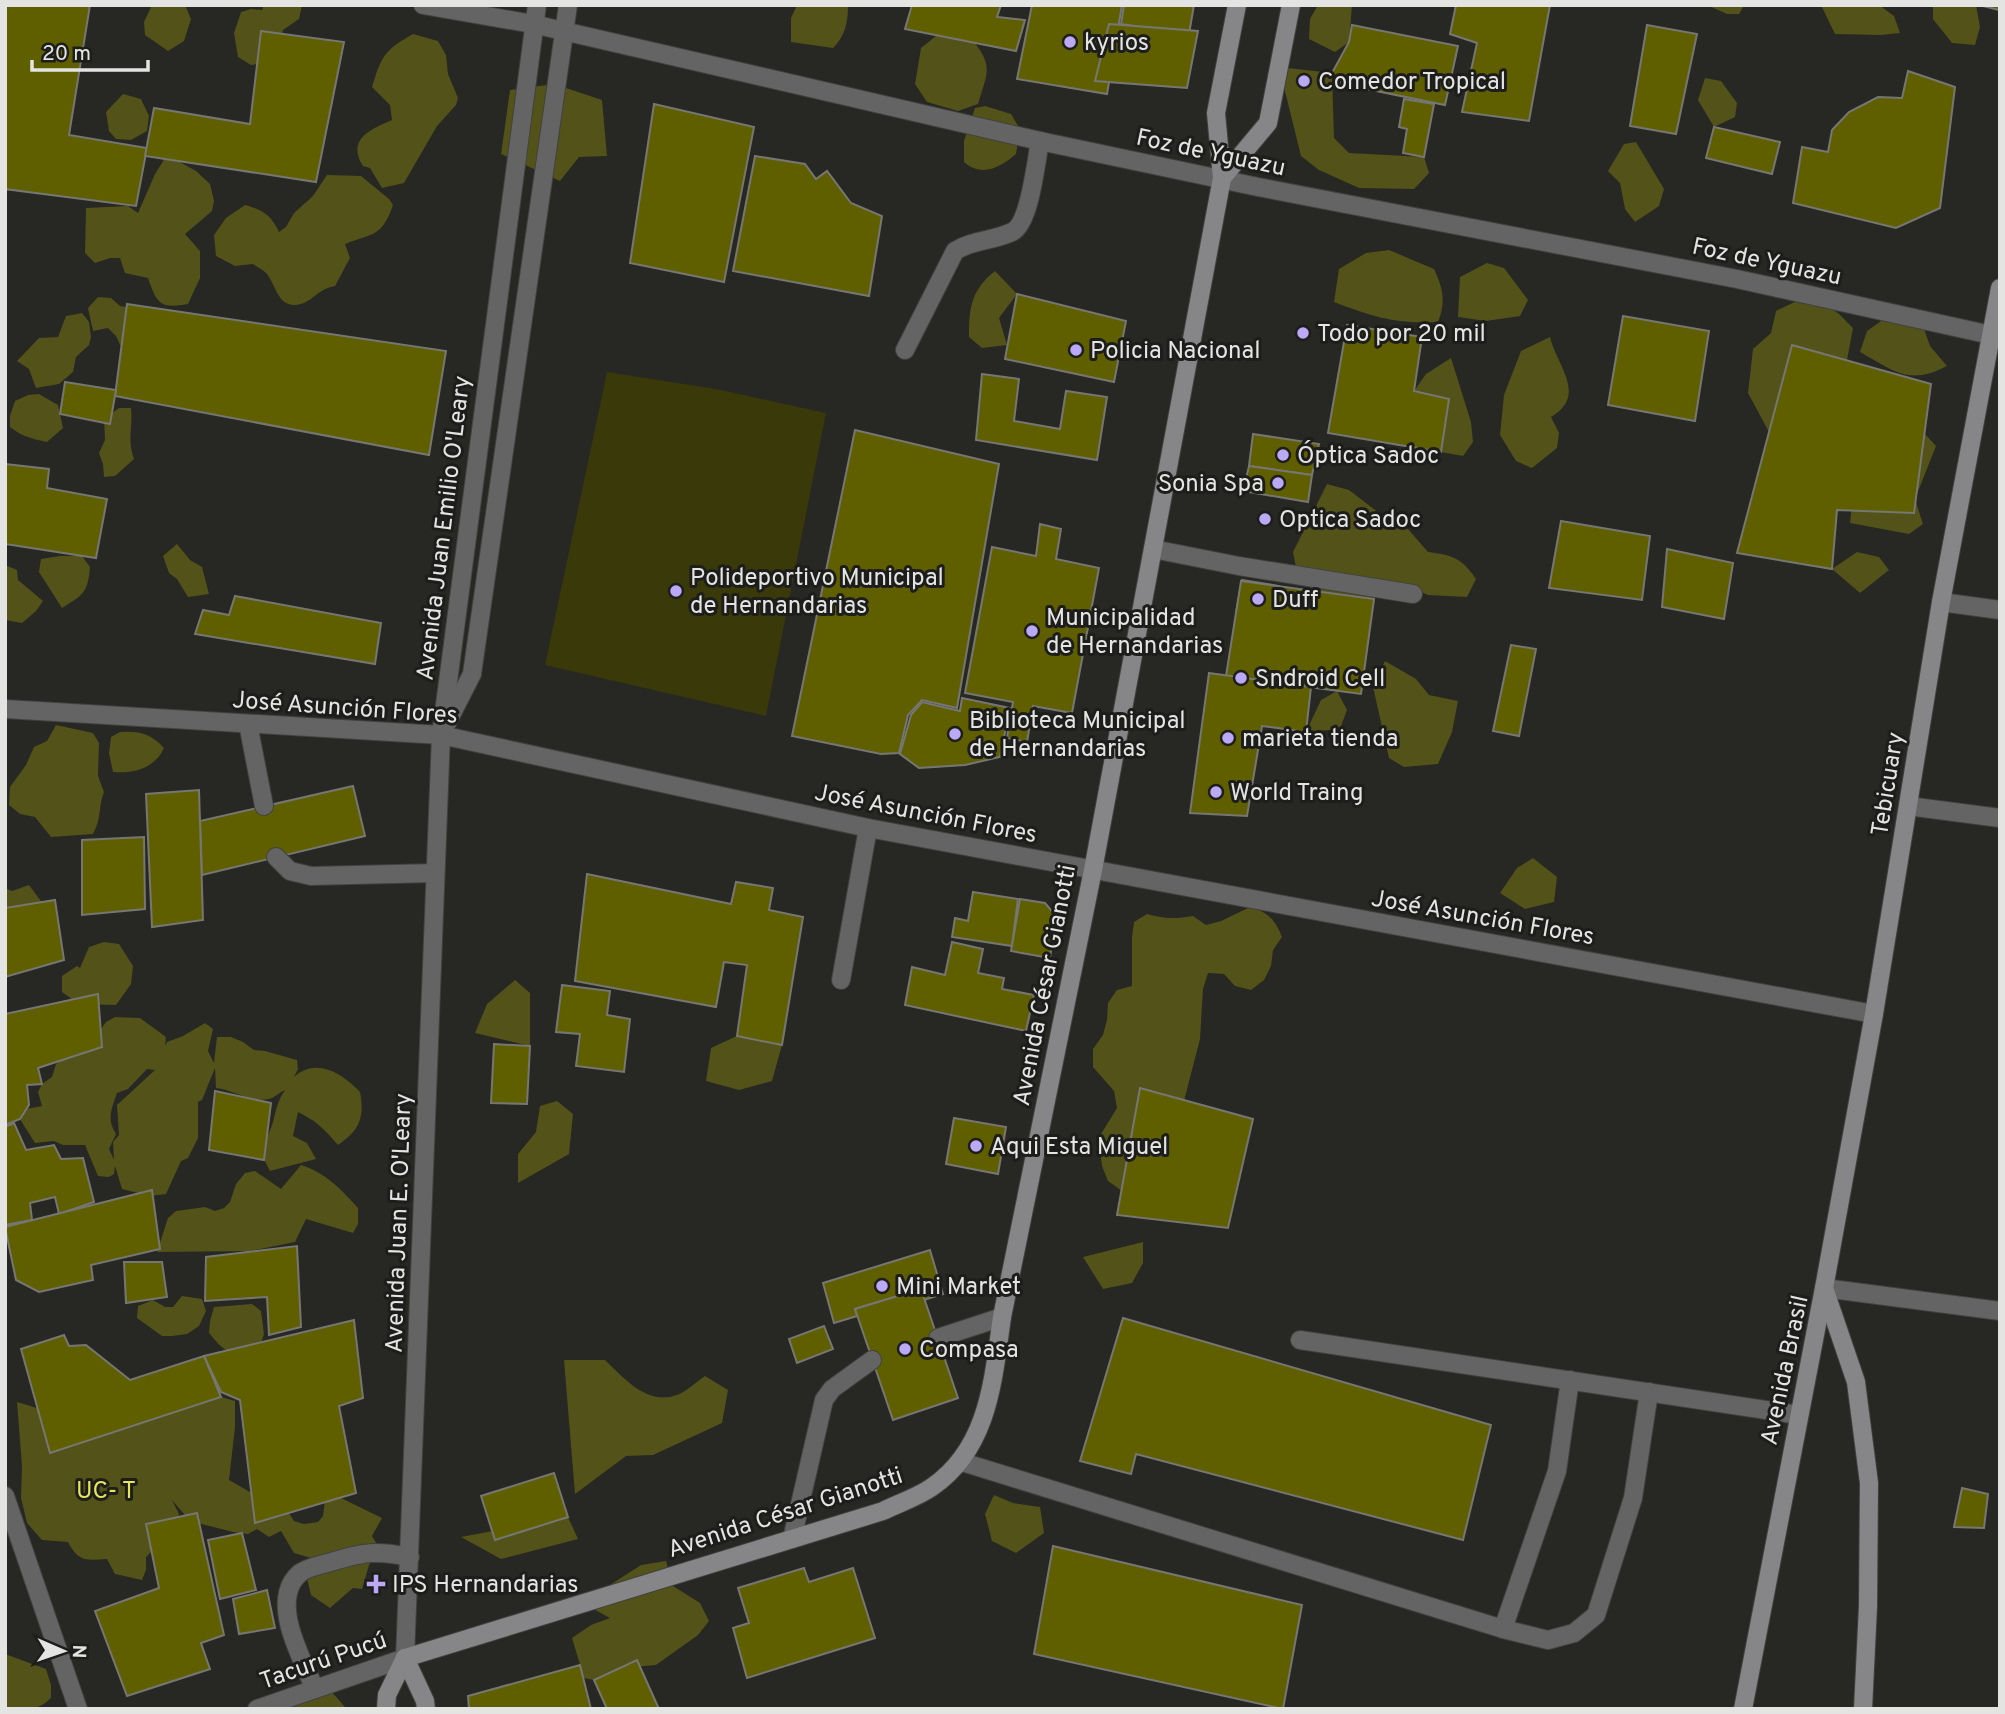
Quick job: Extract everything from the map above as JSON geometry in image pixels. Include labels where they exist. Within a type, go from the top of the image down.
[{"type":"street","name":"Foz de Yguazu","points":[[423,5],[533,24],[1040,141],[1258,187],[1737,279],[1991,335]]},
{"type":"street","name":"Avenida Juan Emilio O'Leary","points":[[441,735],[537,5]]},
{"type":"street","name":"Avenida Juan Emilio O'Leary","points":[[441,735],[472,674],[568,5]]},
{"type":"street","name":"Avenida César Gianotti","points":[[405,1657],[883,1511],[931,1488],[962,1462],[984,1419],[1002,1317],[1093,870],[1222,178],[1216,113],[1237,5]]},
{"type":"street","name":"Avenida César Gianotti","points":[[1222,178],[1268,123],[1291,5]]},
{"type":"street","points":[[905,350],[955,251],[966,244],[1016,231],[1024,219],[1040,141]]},
{"type":"street","name":"Tebicuary","points":[[1824,1288],[1874,1014],[1941,602],[2000,288]]},
{"type":"street","points":[[1153,549],[1413,594]]},
{"type":"street","points":[[1941,602],[2000,610]]},
{"type":"street","name":"José Asunción Flores","points":[[5,709],[441,735],[868,828],[1874,1014]]},
{"type":"street","points":[[248,724],[264,806]]},
{"type":"street","name":"Avenida Juan E. O'Leary","points":[[386,1709],[387,1695],[405,1657],[441,735]]},
{"type":"street","points":[[1908,806],[2000,818]]},
{"type":"street","points":[[841,980],[868,828]]},
{"type":"street","points":[[276,857],[290,871],[311,876],[435,873]]},
{"type":"street","points":[[1824,1288],[2000,1311]]},
{"type":"street","name":"Avenida Brasil","points":[[1743,1709],[1824,1288]]},
{"type":"street","name":"Avenida Brasil","points":[[1824,1288],[1856,1382],[1869,1483],[1868,1606],[1863,1709]]},
{"type":"street","points":[[938,1338],[1002,1317]]},
{"type":"street","points":[[1300,1339],[1800,1415]]},
{"type":"street","points":[[792,1539],[824,1400],[832,1389],[872,1360]]},
{"type":"street","points":[[1503,1629],[1557,1471],[1570,1380]]},
{"type":"street","points":[[962,1462],[1503,1629],[1548,1640],[1574,1633],[1596,1615],[1633,1498],[1649,1392]]},
{"type":"street","points":[[5,1496],[78,1709]]},
{"type":"street","points":[[315,1689],[293,1639],[286,1603],[293,1581],[302,1571],[356,1555],[383,1552],[410,1557]]},
{"type":"street","points":[[405,1657],[426,1709]]},
{"type":"street","name":"Tacurú Pucú","points":[[257,1709],[405,1657]]},
{"type":"shaded area","name":"Polideportivo Municipal de Hernandarias","points":[[607,372],[716,389],[826,413],[766,716],[545,665]]},
{"type":"green space","points":[[152,5],[185,5],[191,19],[184,41],[168,51],[145,35],[144,22]]},
{"type":"green space","points":[[264,5],[302,5],[299,19],[283,30],[277,61],[251,65],[238,57],[234,33],[241,12],[262,10]]},
{"type":"green space","points":[[797,5],[848,5],[845,29],[833,48],[791,42],[791,18]]},
{"type":"green space","points":[[1318,5],[1352,5],[1349,42],[1335,52],[1309,39],[1310,19]]},
{"type":"green space","points":[[1707,5],[1744,5],[1739,14],[1727,14]]},
{"type":"green space","points":[[1821,5],[1879,5],[1894,16],[1900,33],[1835,34]]},
{"type":"green space","points":[[1933,5],[1976,5],[1980,27],[1975,45],[1952,43],[1933,19]]},
{"type":"green space","points":[[941,32],[970,37],[983,55],[987,69],[978,104],[958,111],[927,102],[915,84],[921,48]]},
{"type":"green space","points":[[413,34],[438,41],[446,55],[448,74],[458,98],[456,105],[437,126],[404,183],[382,188],[370,168],[363,166],[357,149],[363,136],[369,131],[392,120],[390,105],[372,87],[385,55]]},
{"type":"green space","points":[[1279,67],[1332,73],[1334,138],[1349,153],[1424,157],[1429,173],[1414,189],[1359,188],[1319,170],[1301,156]]},
{"type":"green space","points":[[1705,78],[1721,81],[1737,103],[1735,117],[1714,127],[1698,100]]},
{"type":"green space","points":[[554,84],[602,100],[607,156],[579,157],[560,181],[501,154],[510,90]]},
{"type":"green space","points":[[123,94],[141,99],[149,116],[147,131],[131,140],[116,139],[109,131],[106,112]]},
{"type":"green space","points":[[985,106],[1011,114],[1020,129],[1016,154],[998,166],[984,170],[964,162],[964,141],[975,108]]},
{"type":"green space","points":[[1636,142],[1664,189],[1659,206],[1635,222],[1625,209],[1620,183],[1608,171],[1624,144]]},
{"type":"green space","points":[[167,155],[196,171],[210,184],[214,201],[212,211],[185,234],[200,251],[200,278],[188,304],[171,306],[157,299],[148,278],[125,273],[120,258],[95,263],[85,253],[86,208],[128,206],[138,213],[155,174]]},
{"type":"green space","points":[[327,175],[361,176],[393,205],[380,229],[345,244],[350,258],[335,286],[301,304],[287,304],[262,270],[253,264],[235,266],[216,256],[214,235],[226,218],[245,205],[266,214],[279,232],[286,227],[294,213],[313,196]]},
{"type":"green space","points":[[1389,250],[1434,269],[1442,295],[1438,322],[1409,322],[1385,318],[1334,302],[1339,269],[1366,253]]},
{"type":"green space","points":[[1487,263],[1504,268],[1528,300],[1520,316],[1486,321],[1458,317],[1460,277]]},
{"type":"green space","points":[[995,271],[1017,294],[999,318],[1007,345],[982,348],[969,337],[971,308],[981,285]]},
{"type":"green space","points":[[1811,294],[1853,328],[1847,360],[1819,363],[1791,411],[1769,432],[1748,393],[1753,349],[1771,333],[1776,311]]},
{"type":"green space","points":[[98,297],[111,298],[120,306],[139,309],[123,351],[116,336],[108,328],[93,331],[88,308]]},
{"type":"green space","points":[[1894,312],[1921,320],[1930,346],[1947,366],[1922,375],[1902,374],[1860,352],[1867,331]]},
{"type":"green space","points":[[82,313],[89,322],[91,337],[89,345],[76,357],[73,372],[59,384],[36,388],[29,369],[17,361],[39,338],[58,337],[66,316]]},
{"type":"green space","points":[[1550,337],[1569,390],[1562,408],[1551,417],[1559,433],[1557,448],[1532,468],[1516,461],[1500,435],[1504,395],[1521,351]]},
{"type":"green space","points":[[1451,358],[1471,422],[1473,442],[1463,456],[1441,452],[1447,414],[1414,391],[1426,374]]},
{"type":"green space","points":[[39,394],[58,405],[63,428],[47,442],[27,437],[10,427],[15,401],[28,395]]},
{"type":"green space","points":[[119,408],[131,408],[134,459],[115,476],[104,477],[99,453],[105,440],[104,419]]},
{"type":"green space","points":[[1905,432],[1925,434],[1936,446],[1915,499],[1923,524],[1909,534],[1850,523],[1854,485]]},
{"type":"green space","points":[[1327,484],[1349,490],[1379,513],[1408,529],[1428,552],[1450,556],[1466,566],[1476,579],[1467,597],[1428,595],[1403,584],[1374,599],[1309,591],[1298,578],[1293,552]]},
{"type":"green space","points":[[177,544],[190,560],[202,567],[209,594],[188,597],[177,579],[169,573],[163,556]]},
{"type":"green space","points":[[1857,552],[1879,557],[1889,570],[1860,593],[1832,569]]},
{"type":"green space","points":[[82,556],[90,567],[86,588],[75,600],[62,608],[39,572],[41,559]]},
{"type":"green space","points":[[5,565],[17,570],[18,580],[43,601],[22,623],[5,620]]},
{"type":"green space","points":[[1385,661],[1416,679],[1429,695],[1458,701],[1452,732],[1438,764],[1404,767],[1389,758],[1373,687]]},
{"type":"green space","points":[[1337,691],[1347,710],[1340,729],[1306,732],[1321,700]]},
{"type":"green space","points":[[56,725],[93,733],[99,743],[98,776],[104,792],[93,834],[51,837],[35,817],[20,814],[9,805],[10,787],[26,765],[34,747],[47,741]]},
{"type":"green space","points":[[120,732],[144,734],[164,748],[155,760],[143,768],[129,772],[113,772],[109,753],[111,737]]},
{"type":"green space","points":[[1533,858],[1557,877],[1554,902],[1525,909],[1500,893],[1517,868]]},
{"type":"green space","points":[[29,885],[43,904],[5,937],[5,888],[12,891]]},
{"type":"green space","points":[[1250,907],[1270,917],[1282,937],[1273,950],[1271,966],[1264,980],[1251,990],[1235,986],[1224,974],[1208,973],[1203,989],[1200,1039],[1183,1105],[1122,1191],[1108,1181],[1102,1166],[1101,1134],[1117,1108],[1114,1091],[1093,1067],[1093,1049],[1103,1035],[1108,1003],[1117,990],[1132,986],[1134,922],[1147,914],[1170,918],[1193,916],[1206,925]]},
{"type":"green space","points":[[104,942],[119,944],[133,966],[131,984],[116,1005],[79,1004],[62,992],[62,976],[77,966],[80,968],[89,947]]},
{"type":"green space","points":[[515,980],[530,993],[530,1046],[475,1033],[487,1004]]},
{"type":"green space","points":[[115,1017],[140,1018],[166,1037],[165,1046],[167,1042],[205,1023],[213,1029],[208,1051],[214,1063],[217,1037],[231,1037],[254,1050],[297,1060],[298,1069],[294,1077],[311,1068],[328,1070],[345,1079],[360,1092],[362,1109],[359,1123],[338,1145],[320,1126],[298,1112],[293,1136],[307,1143],[316,1159],[270,1171],[263,1151],[285,1090],[263,1100],[216,1088],[215,1068],[202,1100],[198,1102],[198,1138],[188,1158],[181,1161],[166,1194],[150,1196],[122,1189],[115,1166],[114,1174],[109,1177],[98,1176],[85,1145],[63,1145],[54,1141],[35,1143],[18,1116],[26,1109],[42,1106],[38,1092],[42,1084],[52,1077],[56,1064],[97,1035],[106,1022]],"holes":[[[147,1069],[155,1070],[117,1105],[119,1135],[113,1142],[114,1160],[109,1149],[116,1134],[111,1118],[117,1093],[128,1089]]]},
{"type":"green space","points":[[737,1036],[782,1045],[772,1081],[739,1090],[706,1081],[711,1048]]},
{"type":"green space","points":[[557,1101],[573,1114],[569,1154],[518,1183],[518,1154],[536,1132],[540,1106]]},
{"type":"green space","points":[[301,1165],[326,1177],[358,1208],[358,1224],[353,1233],[306,1219],[295,1242],[250,1251],[157,1252],[168,1218],[176,1211],[205,1207],[215,1211],[224,1208],[245,1173],[255,1171],[281,1189]]},
{"type":"green space","points":[[1143,1242],[1143,1263],[1132,1283],[1103,1289],[1083,1257]]},
{"type":"green space","points":[[182,1296],[202,1299],[206,1311],[199,1326],[187,1334],[162,1336],[137,1318],[138,1306],[153,1300],[165,1307],[173,1307]]},
{"type":"green space","points":[[252,1304],[261,1311],[264,1334],[260,1347],[236,1353],[221,1347],[209,1333],[214,1307]]},
{"type":"green space","points":[[564,1360],[605,1360],[637,1388],[656,1397],[677,1395],[705,1376],[728,1390],[722,1423],[653,1455],[626,1456],[575,1494]]},
{"type":"green space","name":"UC- T","points":[[195,1389],[235,1401],[229,1480],[250,1492],[263,1492],[287,1510],[294,1521],[304,1524],[318,1522],[323,1516],[325,1500],[331,1496],[341,1498],[382,1518],[372,1536],[381,1551],[369,1565],[362,1589],[353,1588],[330,1608],[311,1595],[304,1566],[311,1558],[294,1553],[281,1531],[269,1537],[257,1529],[248,1534],[190,1521],[172,1500],[179,1514],[171,1542],[154,1549],[146,1557],[146,1570],[142,1580],[115,1574],[107,1559],[89,1560],[80,1557],[68,1542],[42,1540],[27,1523],[21,1498],[22,1466],[17,1402],[40,1409]]},
{"type":"green space","points":[[994,1495],[1013,1503],[1040,1507],[1044,1533],[1016,1553],[992,1541],[985,1514]]},
{"type":"green space","points":[[568,1517],[578,1539],[501,1559],[461,1537]]},
{"type":"green space","points":[[666,1561],[673,1586],[700,1603],[709,1621],[698,1635],[656,1665],[621,1668],[594,1680],[584,1678],[572,1638],[591,1625],[610,1618],[582,1603],[641,1565]]},
{"type":"green space","points":[[5,1654],[46,1669],[51,1685],[51,1698],[41,1706],[31,1709],[5,1707]]},
{"type":"green space","points":[[330,1690],[344,1709],[274,1709]]},
{"type":"building","points":[[5,5],[90,5],[69,135],[147,148],[136,206],[5,189]]},
{"type":"building","points":[[912,5],[1001,5],[997,17],[1025,20],[1016,51],[905,29]]},
{"type":"building","name":"kyrios","points":[[1032,5],[1122,5],[1107,94],[1017,79]]},
{"type":"building","points":[[1124,5],[1194,5],[1189,34],[1121,24]]},
{"type":"building","points":[[1456,5],[1550,5],[1529,121],[1462,112],[1477,43],[1450,34]]},
{"type":"building","points":[[1979,5],[2000,5],[2000,6],[1999,10]]},
{"type":"building","points":[[1109,24],[1198,31],[1187,88],[1095,81]]},
{"type":"building","points":[[1352,25],[1458,46],[1445,105],[1342,84],[1332,73],[1349,42]]},
{"type":"building","points":[[1647,25],[1697,34],[1676,134],[1630,126]]},
{"type":"building","points":[[261,31],[344,42],[316,182],[145,156],[154,108],[250,124]]},
{"type":"building","points":[[1908,71],[1955,87],[1940,208],[1896,228],[1793,203],[1802,147],[1828,152],[1832,130],[1849,112],[1878,97],[1902,98]]},
{"type":"building","points":[[1404,99],[1434,104],[1424,157],[1403,153],[1407,129],[1399,127]]},
{"type":"building","points":[[654,104],[754,127],[724,282],[630,263]]},
{"type":"building","points":[[1714,127],[1780,142],[1772,174],[1706,158]]},
{"type":"building","points":[[755,156],[805,164],[816,179],[827,171],[851,203],[882,216],[869,296],[733,271]]},
{"type":"building","points":[[1017,294],[1126,321],[1114,382],[1005,359]]},
{"type":"building","points":[[127,304],[446,351],[429,455],[115,396]]},
{"type":"building","points":[[1623,316],[1709,331],[1695,421],[1608,405]]},
{"type":"building","points":[[1347,325],[1422,337],[1414,391],[1449,399],[1441,452],[1328,433]]},
{"type":"building","points":[[1792,345],[1931,384],[1914,513],[1837,510],[1832,569],[1737,553]]},
{"type":"building","points":[[982,374],[1019,379],[1014,421],[1060,429],[1066,391],[1107,397],[1097,460],[976,440]]},
{"type":"building","points":[[65,382],[116,390],[110,424],[60,414]]},
{"type":"building","points":[[855,430],[999,464],[957,708],[922,700],[908,715],[899,753],[881,754],[792,736]]},
{"type":"building","name":"Óptica Sadoc","points":[[1253,434],[1319,444],[1312,475],[1249,466]]},
{"type":"building","points":[[5,464],[49,469],[47,488],[107,499],[96,558],[5,544]]},
{"type":"building","name":"Sonia Spa","points":[[1249,466],[1312,475],[1308,502],[1243,491]]},
{"type":"building","points":[[1561,521],[1650,536],[1642,600],[1549,588]]},
{"type":"building","name":"Municipalidad de Hernandarias","points":[[1040,524],[1061,529],[1056,559],[1099,568],[1072,713],[1033,706],[1027,742],[1007,738],[1013,702],[965,693],[992,547],[1036,556]]},
{"type":"building","points":[[1667,549],[1733,563],[1724,619],[1662,607]]},
{"type":"building","name":"Duff","points":[[1242,580],[1279,586],[1273,619],[1236,613]]},
{"type":"building","points":[[1241,581],[1374,599],[1361,694],[1226,676]]},
{"type":"building","points":[[235,596],[381,623],[375,664],[195,634],[203,610],[229,615]]},
{"type":"building","points":[[1511,645],[1536,649],[1519,736],[1493,731]]},
{"type":"building","points":[[1209,673],[1311,687],[1306,732],[1262,726],[1247,816],[1190,813]]},
{"type":"building","name":"Biblioteca Municipal de Hernandarias","points":[[962,698],[1010,708],[1000,757],[965,765],[919,768],[900,754],[911,715],[922,702],[960,711]]},
{"type":"building","points":[[353,786],[365,836],[202,875],[200,821]]},
{"type":"building","points":[[199,790],[203,920],[152,927],[146,794]]},
{"type":"building","points":[[144,837],[145,909],[82,915],[82,840]]},
{"type":"building","points":[[587,874],[731,904],[736,882],[773,888],[769,910],[803,917],[782,1045],[737,1036],[747,965],[724,962],[716,1007],[575,981]]},
{"type":"building","points":[[973,892],[1018,899],[1012,946],[952,937],[955,918],[968,921]]},
{"type":"building","points":[[1020,899],[1045,903],[1056,916],[1050,958],[1011,951]]},
{"type":"building","points":[[55,900],[64,960],[5,977],[5,908]]},
{"type":"building","points":[[952,942],[983,949],[978,973],[1004,978],[1002,989],[1034,995],[1026,1031],[905,1005],[912,967],[945,975]]},
{"type":"building","points":[[562,985],[610,991],[607,1015],[630,1019],[624,1072],[576,1066],[580,1034],[556,1032]]},
{"type":"building","points":[[98,994],[102,1047],[38,1068],[42,1084],[27,1085],[29,1105],[20,1119],[5,1125],[5,1014]]},
{"type":"building","points":[[494,1044],[530,1046],[527,1104],[491,1103]]},
{"type":"building","points":[[1140,1088],[1253,1119],[1228,1228],[1117,1215]]},
{"type":"building","points":[[215,1091],[271,1103],[264,1160],[209,1150]]},
{"type":"building","name":"Aqui Esta Miguel","points":[[954,1118],[1006,1127],[998,1174],[946,1164]]},
{"type":"building","points":[[14,1123],[26,1150],[54,1145],[61,1159],[83,1158],[94,1202],[59,1214],[55,1197],[30,1203],[32,1220],[5,1225],[5,1127]]},
{"type":"building","points":[[152,1190],[160,1249],[91,1265],[93,1280],[39,1292],[16,1280],[5,1227]]},
{"type":"building","points":[[297,1246],[301,1327],[269,1335],[267,1297],[205,1301],[206,1257]]},
{"type":"building","name":"Mini Market","points":[[930,1250],[943,1294],[924,1300],[921,1289],[855,1309],[857,1316],[834,1323],[823,1283]]},
{"type":"building","points":[[124,1262],[162,1262],[167,1297],[126,1303]]},
{"type":"building","name":"Compasa","points":[[921,1289],[958,1398],[893,1420],[855,1309]]},
{"type":"building","points":[[1123,1318],[1491,1425],[1463,1540],[1136,1454],[1131,1474],[1080,1461]]},
{"type":"building","points":[[354,1320],[363,1398],[339,1406],[356,1493],[255,1523],[240,1400],[221,1392],[204,1356]]},
{"type":"building","points":[[824,1326],[833,1349],[797,1363],[789,1339]]},
{"type":"building","name":"UC- T","points":[[64,1335],[69,1346],[86,1345],[130,1380],[204,1356],[221,1397],[50,1453],[21,1349]]},
{"type":"building","points":[[554,1473],[568,1517],[495,1540],[481,1496]]},
{"type":"building","points":[[1962,1488],[1988,1494],[1984,1528],[1954,1527]]},
{"type":"building","name":"UC- T","points":[[197,1513],[224,1635],[201,1643],[210,1669],[127,1696],[95,1611],[159,1588],[146,1524]]},
{"type":"building","points":[[242,1533],[256,1590],[220,1599],[208,1540]]},
{"type":"building","points":[[1053,1546],[1302,1605],[1283,1709],[1034,1654]]},
{"type":"building","points":[[804,1568],[809,1582],[853,1568],[875,1638],[747,1678],[733,1628],[749,1623],[738,1588]]},
{"type":"building","points":[[267,1590],[275,1628],[239,1634],[233,1599]]},
{"type":"building","points":[[637,1660],[659,1709],[607,1709],[594,1680]]},
{"type":"building","points":[[580,1665],[591,1709],[469,1709],[468,1696]]},
{"type":"place","name":"kyrios","points":[[1070,42]]},
{"type":"place","name":"Comedor Tropical","points":[[1304,81]]},
{"type":"place","name":"Todo por 20 mil","points":[[1303,333]]},
{"type":"place","name":"Policia Nacional","points":[[1076,350]]},
{"type":"place","name":"Óptica Sadoc","points":[[1283,455]]},
{"type":"place","name":"Sonia Spa","points":[[1278,483]]},
{"type":"place","name":"Optica Sadoc","points":[[1265,519]]},
{"type":"place","name":"Polideportivo Municipal de Hernandarias","points":[[676,591]]},
{"type":"place","name":"Duff","points":[[1258,599]]},
{"type":"place","name":"Municipalidad de Hernandarias","points":[[1032,631]]},
{"type":"place","name":"Sndroid Cell","points":[[1241,678]]},
{"type":"place","name":"Biblioteca Municipal de Hernandarias","points":[[955,734]]},
{"type":"place","name":"marieta tienda","points":[[1228,738]]},
{"type":"place","name":"World Traing","points":[[1216,792]]},
{"type":"place","name":"Aqui Esta Miguel","points":[[976,1146]]},
{"type":"place","name":"Mini Market","points":[[882,1286]]},
{"type":"place","name":"Compasa","points":[[905,1349]]},
{"type":"place","name":"IPS Hernandarias","points":[[376,1584]]}]
